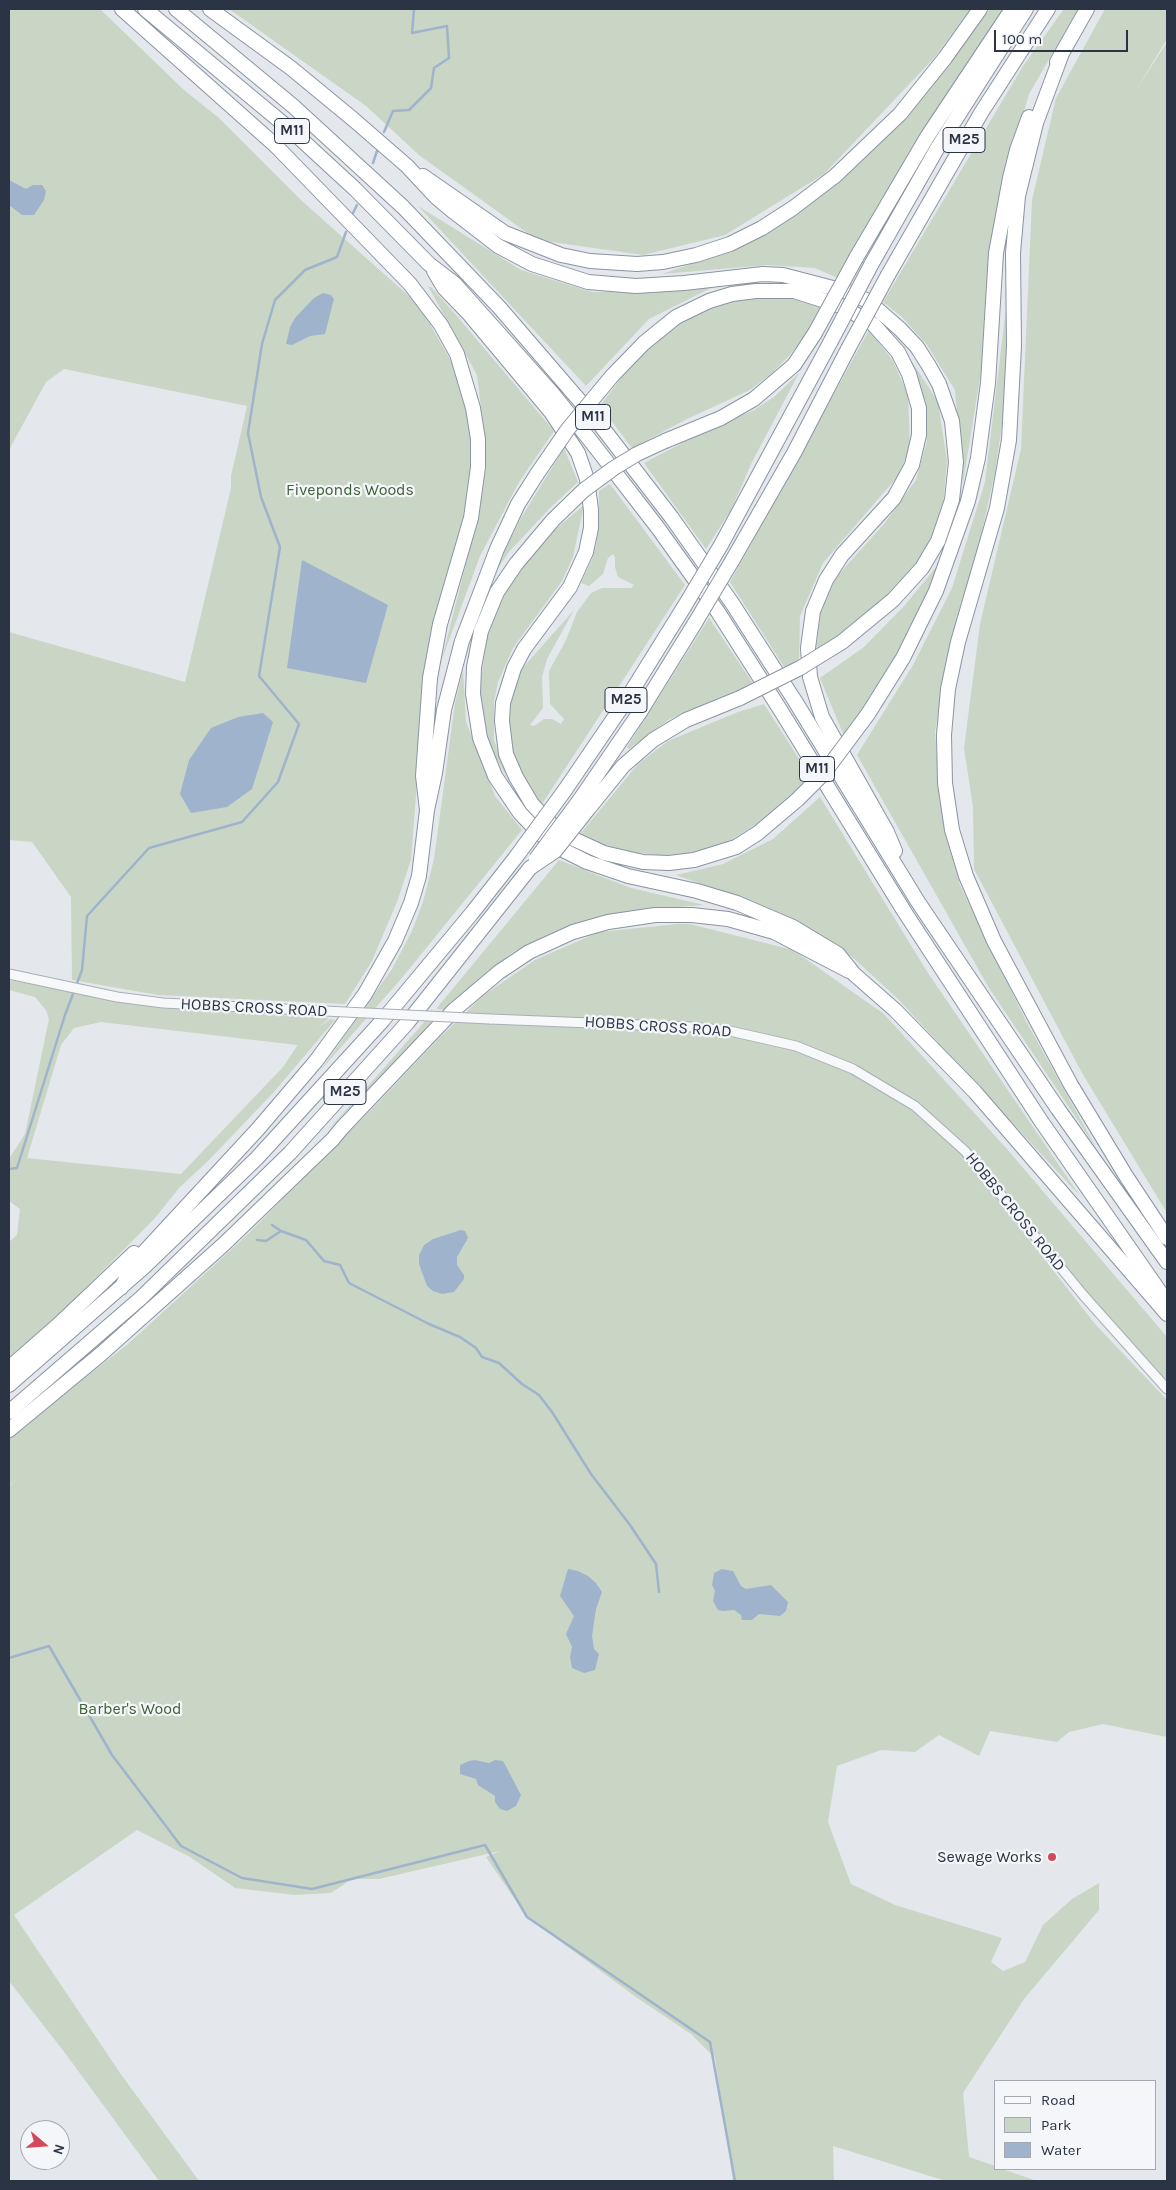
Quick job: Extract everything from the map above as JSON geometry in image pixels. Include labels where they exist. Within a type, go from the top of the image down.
[{"type":"highway","points":[[122,9],[276,146],[403,277],[441,325],[457,354],[473,408],[478,439],[478,467],[471,518],[440,624],[430,678],[423,776],[427,810]]},
{"type":"highway","name":"M11","points":[[145,9],[292,131],[355,189],[429,264],[454,283],[552,393],[687,568],[752,665],[904,910],[1026,1096],[1167,1302]]},
{"type":"highway","name":"M11","points":[[176,9],[293,106],[403,207],[499,307],[592,415],[666,510],[732,603],[795,701],[918,902],[1058,1109],[1167,1262]]},
{"type":"highway","points":[[210,9],[298,73],[407,166],[505,233],[562,255],[590,261],[637,264],[663,262],[696,255],[730,244],[762,228],[793,208],[835,176],[900,114],[945,58],[980,9]]},
{"type":"highway","name":"M25","points":[[9,1386],[121,1288],[223,1192],[316,1094],[436,957],[516,857],[565,790],[620,709],[721,545],[822,336],[856,258],[927,137],[1012,9]]},
{"type":"highway","name":"M25","points":[[854,974],[838,954],[770,916],[737,903],[697,891],[635,878],[605,869],[566,852],[536,830],[509,798],[495,776],[480,738],[473,694],[477,647],[486,615],[501,586],[527,549],[584,490],[637,454],[721,418],[737,414],[761,401],[796,371],[863,279],[946,133],[1026,9]]},
{"type":"highway","name":"M25","points":[[9,1412],[141,1298],[235,1208],[342,1096],[440,983],[530,868],[584,805],[696,622],[794,453],[888,275],[980,113],[1048,9]]},
{"type":"highway","points":[[429,264],[444,288],[470,315],[551,412],[578,453],[587,479],[591,528],[586,552],[570,587],[524,649],[514,668],[503,703],[502,721],[506,754],[516,777],[532,804],[552,824],[565,835],[604,853],[643,862],[669,863],[694,860],[736,847],[758,833],[797,800],[824,773],[868,714],[903,658],[932,600],[966,508],[978,458],[991,348],[992,292],[996,253],[1017,150],[1038,96],[1087,9]]},
{"type":"highway","points":[[1061,56],[1036,123],[1018,196],[1013,246],[1014,346],[1009,440],[997,508],[958,642],[948,689],[944,735],[945,783],[952,830],[966,876],[994,941],[1071,1085],[1126,1176],[1167,1238]]},
{"type":"highway","points":[[407,166],[436,197],[498,246],[532,264],[567,276],[588,282],[636,286],[684,283],[763,274],[783,275],[848,292],[868,301],[917,347],[938,384],[952,421],[956,462],[952,500],[938,541],[922,568],[893,600],[842,642],[800,668],[740,698],[686,720],[653,740],[623,766],[584,805]]},
{"type":"highway","points":[[121,1288],[135,1262],[176,1220],[311,1067],[350,1015],[395,941],[411,903],[419,876],[427,810],[435,773],[444,710],[462,641],[497,549],[518,504],[568,429],[612,376],[644,343],[676,317],[709,301],[732,294],[756,291],[794,291],[848,309],[866,319],[881,331],[901,357],[913,386],[919,408],[919,435],[912,465],[894,498],[842,555],[826,580],[812,617],[808,635],[808,661],[813,691],[830,732],[887,832],[918,902]]},
{"type":"highway","points":[[341,1129],[437,1027],[480,986],[529,952],[585,929],[620,920],[650,916],[692,915],[716,917],[779,934],[854,974],[913,1027],[975,1092],[1167,1314]]},
{"type":"highway","points":[[9,1368],[129,1259],[228,1153],[276,1108]]},
{"type":"highway","name":"M25","points":[[141,1298],[172,1283],[330,1136],[341,1129]]},
{"type":"highway","name":"M25","points":[[9,1430],[86,1367],[182,1283],[284,1188],[341,1129]]},
{"type":"street","name":"HOBBS CROSS ROAD","points":[[9,974],[75,989],[163,1003],[691,1027],[738,1032],[796,1046],[853,1069],[915,1106],[965,1151],[1084,1296],[1167,1389]]},
{"type":"green space","name":"Fiveponds Woods","points":[[9,9],[100,9],[184,90],[219,118],[302,201],[419,305],[450,359],[469,413],[474,460],[466,522],[422,718],[411,860],[397,902],[372,961],[345,1004],[158,995],[72,980],[71,897],[32,842],[9,840],[9,632],[185,682],[231,488],[231,476],[247,406],[64,369],[46,382],[9,450]]},
{"type":"green space","points":[[229,9],[970,9],[934,58],[824,174],[725,235],[643,255],[537,240],[419,155],[366,106]]},
{"type":"green space","points":[[990,9],[1005,9],[890,186],[838,278],[815,268],[767,265],[662,274],[735,249],[786,222],[852,169],[900,124]]},
{"type":"green space","points":[[1064,9],[1078,9],[1029,94],[1003,185],[986,341],[963,483],[955,390],[927,345],[902,317],[883,302],[1023,66]]},
{"type":"green space","points":[[1105,9],[1167,9],[1167,39],[1136,90],[1167,42],[1167,1213],[1082,1073],[974,869],[973,807],[964,748],[980,624],[1021,449],[1032,200],[1056,98]]},
{"type":"green space","points":[[418,206],[521,270],[592,292],[669,291],[713,287],[649,319],[586,386]]},
{"type":"green space","points":[[428,286],[456,315],[554,431],[519,482],[480,556],[441,662],[477,520],[486,447],[477,375]]},
{"type":"green space","points":[[1008,292],[1005,403],[995,472],[979,546],[947,658],[935,732],[941,808],[960,885],[1026,1021],[1097,1149],[989,988],[857,755],[913,665],[952,588],[985,482]]},
{"type":"green space","points":[[782,296],[805,298],[822,307],[809,330],[788,357],[771,374],[750,390],[687,419],[632,448],[600,406],[626,371],[651,345],[680,321],[705,307],[731,299]]},
{"type":"green space","points":[[869,330],[893,361],[908,395],[910,448],[898,476],[823,563],[800,616],[799,664],[786,670],[730,582]]},
{"type":"green space","points":[[898,340],[938,402],[947,461],[943,507],[927,554],[891,593],[832,643],[816,653],[820,614],[825,599],[838,575],[884,524],[916,480],[927,441],[921,402]]},
{"type":"green space","points":[[799,373],[752,462],[732,508],[706,549],[644,463],[684,442],[754,410],[774,397]]},
{"type":"green space","points":[[564,448],[578,482],[549,509],[509,552],[490,580],[521,518]]},
{"type":"green space","points":[[610,484],[685,585],[542,804],[527,786],[513,755],[508,721],[509,704],[520,671],[574,610],[547,659],[542,677],[543,708],[530,725],[534,726],[544,719],[552,719],[561,724],[564,719],[550,704],[549,671],[566,640],[577,612],[591,593],[602,588],[631,588],[634,585],[618,577],[613,554],[608,558],[603,574],[589,586],[581,583],[596,546],[599,491]]},
{"type":"green space","points":[[584,505],[573,557],[562,581],[513,648],[498,682],[494,702],[494,740],[507,778],[488,742],[479,690],[489,625],[515,575],[551,533]]},
{"type":"green space","points":[[941,561],[908,636],[869,702],[844,736],[820,678],[864,647],[905,605]]},
{"type":"green space","points":[[709,618],[754,685],[670,719],[629,749],[627,747]]},
{"type":"green space","points":[[463,670],[466,722],[495,796],[522,830],[401,979],[321,1070],[392,969],[412,931],[423,902],[434,859],[455,703]]},
{"type":"green space","points":[[764,704],[810,776],[777,811],[725,844],[676,857],[629,852],[596,842],[580,834],[638,764],[668,741],[738,712]]},
{"type":"green space","points":[[820,797],[928,973],[1080,1196],[898,999],[851,956],[792,920],[754,903],[676,875],[723,864],[773,839]]},
{"type":"green space","points":[[559,860],[631,888],[704,905],[630,911],[557,931],[513,952],[482,976],[445,1010],[436,1009]]},
{"type":"green space","name":"Barber's Wood","points":[[690,924],[793,950],[884,1014],[1007,1149],[1167,1337],[1167,1386],[1061,1261],[992,1192],[1095,1324],[1167,1400],[1167,1737],[1103,1724],[1069,1732],[1057,1742],[990,1731],[979,1756],[939,1735],[915,1752],[881,1750],[837,1766],[828,1822],[851,1884],[895,1905],[1002,1938],[991,1962],[1003,1971],[1025,1962],[1043,1925],[1072,1899],[1099,1883],[1099,1910],[1024,1999],[963,2093],[969,2157],[994,2166],[994,2170],[1005,2170],[1037,2181],[946,2181],[833,2146],[834,2181],[733,2181],[715,2058],[691,2034],[636,1997],[527,1917],[486,1857],[500,1851],[379,1879],[352,1879],[331,1893],[295,1895],[235,1888],[190,1857],[137,1830],[14,1915],[120,2073],[199,2181],[159,2181],[65,2053],[9,1981],[9,1486],[17,1480],[9,1485],[9,1437],[128,1344],[246,1236],[372,1109],[440,1037],[484,995],[535,960],[599,932]]},
{"type":"green space","points":[[9,980],[166,1008],[329,1018],[318,1028],[330,1019],[335,1020],[273,1093],[209,1160],[179,1188],[155,1218],[62,1312],[9,1357],[9,1242],[17,1235],[20,1209],[9,1201],[9,1159],[25,1134],[49,1019],[46,1010],[35,997],[9,990]],"holes":[[[101,1022],[297,1045],[283,1067],[181,1174],[27,1158],[61,1045],[74,1028]]]},
{"type":"green space","points":[[425,1021],[434,1022],[325,1133],[376,1077]]},
{"type":"water","points":[[9,180],[26,189],[33,185],[42,185],[46,191],[44,200],[34,215],[22,215],[9,205]]},
{"type":"water","points":[[323,293],[331,295],[334,299],[325,334],[310,336],[292,345],[286,344],[290,327],[295,318],[314,298]]},
{"type":"water","points":[[302,560],[388,605],[366,683],[287,668]]},
{"type":"water","points":[[263,713],[273,722],[252,789],[227,807],[191,813],[180,794],[189,760],[211,728],[238,717]]},
{"type":"water","points":[[461,1230],[465,1231],[468,1238],[457,1257],[457,1265],[464,1275],[464,1279],[454,1292],[442,1294],[433,1291],[427,1286],[419,1264],[419,1255],[424,1245],[433,1239]]},
{"type":"water","points":[[568,1569],[588,1576],[602,1592],[596,1609],[592,1636],[594,1649],[599,1654],[595,1670],[584,1673],[572,1668],[570,1657],[572,1647],[566,1634],[574,1616],[560,1596]]},
{"type":"water","points":[[722,1569],[733,1571],[741,1586],[746,1589],[771,1585],[788,1602],[786,1611],[780,1616],[759,1614],[752,1620],[742,1620],[741,1615],[734,1610],[718,1610],[713,1601],[715,1591],[712,1585],[714,1573]]},
{"type":"water","points":[[475,1760],[489,1763],[495,1760],[503,1761],[521,1795],[516,1806],[507,1811],[500,1809],[495,1802],[495,1796],[478,1785],[476,1779],[460,1774],[460,1765]]},
{"type":"waterway","points":[[384,132],[393,111],[409,110],[431,88],[434,68],[449,58],[447,26],[412,33],[414,9]]},
{"type":"waterway","points":[[373,163],[377,151]]},
{"type":"waterway","points":[[353,213],[357,205]]},
{"type":"waterway","points":[[9,1169],[17,1168],[65,1015],[82,970],[87,916],[149,848],[242,822],[278,782],[299,724],[259,676],[280,547],[261,497],[248,433],[262,344],[275,300],[305,270],[337,257],[346,232]]},
{"type":"waterway","points":[[272,1225],[281,1231],[306,1240],[324,1261],[340,1265],[349,1283],[429,1324],[460,1337],[476,1348],[482,1357],[499,1363],[522,1384],[539,1395],[552,1412],[591,1474],[630,1525],[656,1564],[659,1592]]},
{"type":"waterway","points":[[257,1240],[266,1241],[281,1231]]},
{"type":"waterway","points":[[9,1658],[49,1646],[112,1755],[181,1846],[242,1878],[312,1889],[485,1845],[527,1917],[710,2042],[735,2181]]},
{"type":"place","name":"Sewage Works","points":[[1052,1857]]}]
